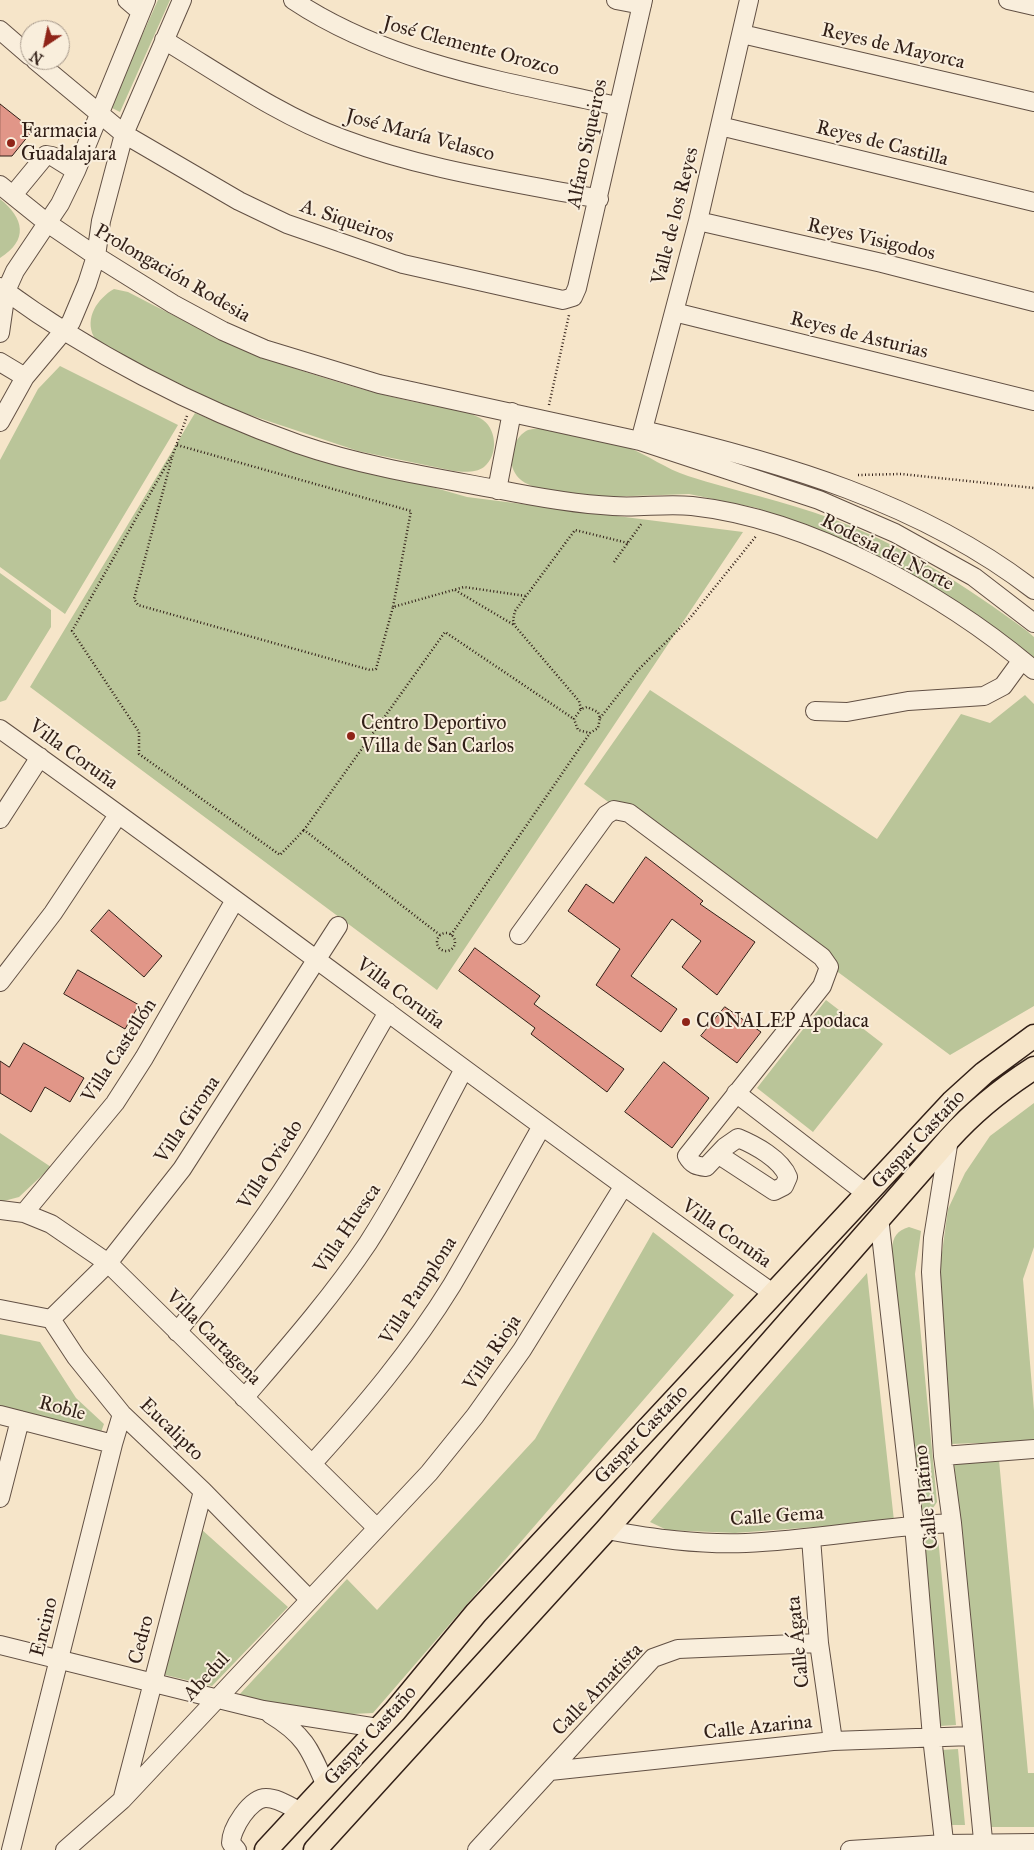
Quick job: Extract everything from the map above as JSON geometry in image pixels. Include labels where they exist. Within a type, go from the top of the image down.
[{"type":"main road","name":"Gaspar Castaño","points":[[266,1850],[300,1811],[326,1786],[395,1711],[476,1613],[952,1102],[984,1073],[1034,1036]]},
{"type":"main road","name":"Gaspar Castaño","points":[[315,1850],[606,1530],[966,1120],[998,1092],[1034,1068]]},
{"type":"main road","points":[[395,1711],[423,1730]]},
{"type":"street","points":[[0,333],[3,289],[46,222],[60,204],[76,171],[144,6],[127,0]]},
{"type":"street","points":[[0,422],[25,377],[71,322],[87,284],[96,256],[101,221],[124,134],[182,0]]},
{"type":"street","name":"José Clemente Orozco","points":[[293,0],[358,36],[412,56],[484,76],[617,106]]},
{"type":"street","points":[[616,0],[642,2]]},
{"type":"street","name":"Valle de los Reyes","points":[[641,436],[698,221],[750,0]]},
{"type":"street","points":[[1008,0],[1034,6]]},
{"type":"street","name":"Alfaro Siqueiros","points":[[573,297],[578,288],[599,199],[617,106],[642,2]]},
{"type":"street","points":[[0,30],[20,47]]},
{"type":"street","name":"Reyes de Mayorca","points":[[742,34],[1034,102]]},
{"type":"street","name":"José María Velasco","points":[[164,40],[280,110],[343,139],[440,168],[599,199]]},
{"type":"street","name":"A. Siqueiros","points":[[47,70],[124,134],[239,201],[288,224],[403,264],[564,300],[573,297]]},
{"type":"street","name":"Reyes de Castilla","points":[[720,126],[1034,202]]},
{"type":"street","points":[[6,190],[46,156],[52,156],[76,171]]},
{"type":"street","name":"Prolongación Rodesia","points":[[6,190],[46,222],[96,256],[174,304],[223,331],[264,349],[380,384],[512,412]]},
{"type":"street","name":"Reyes Visigodos","points":[[698,221],[1034,302]]},
{"type":"street","points":[[3,289],[132,369],[193,400],[300,445],[366,463],[497,490],[512,412]]},
{"type":"street","name":"Reyes de Asturias","points":[[674,312],[1034,401]]},
{"type":"street","points":[[0,362],[25,377]]},
{"type":"street","name":"Rodesia del Norte","points":[[512,412],[641,436],[818,500],[895,533],[974,577],[1034,623]]},
{"type":"street","points":[[641,436],[738,452],[833,483],[905,512],[975,551],[1034,590]]},
{"type":"street","name":"Rodesia del Norte","points":[[497,490],[572,502],[616,506],[690,506],[721,510],[768,522],[813,538],[890,574],[930,596],[1028,665]]},
{"type":"street","points":[[815,711],[847,712],[908,700],[984,696],[1003,686],[1028,665]]},
{"type":"street","name":"Villa Coruña","points":[[0,729],[316,958],[623,1187],[774,1294]]},
{"type":"street","points":[[0,819],[40,757]]},
{"type":"street","points":[[519,935],[606,815],[614,810],[629,813],[822,957],[829,967],[822,986],[687,1156],[690,1162],[697,1166],[706,1167],[719,1155]]},
{"type":"street","points":[[0,982],[53,913],[118,815]]},
{"type":"street","name":"Villa Castellón","points":[[24,1214],[115,1103],[144,1058],[235,900]]},
{"type":"street","name":"Villa Girona","points":[[50,1319],[108,1263],[182,1169],[338,926]]},
{"type":"street","name":"Villa Oviedo","points":[[177,1332],[222,1276],[308,1151],[388,1012]]},
{"type":"street","name":"Villa Huesca","points":[[244,1398],[312,1318],[367,1244],[400,1190],[464,1069]]},
{"type":"street","points":[[736,1093],[867,1194]]},
{"type":"street","name":"Villa Pamplona","points":[[312,1464],[358,1414],[401,1359],[451,1285],[542,1126]]},
{"type":"street","name":"Calle Platino","points":[[949,1139],[935,1229],[931,1272],[942,1456],[952,1523],[984,1846]]},
{"type":"street","name":"Villa Rioja","points":[[377,1528],[429,1473],[480,1409],[522,1350],[623,1187]]},
{"type":"street","name":"Villa Cartagena","points":[[0,1210],[24,1214],[51,1224],[108,1263],[377,1528]]},
{"type":"street","name":"Calle Platino","points":[[879,1217],[914,1525],[932,1737],[945,1847]]},
{"type":"street","points":[[0,1310],[50,1319]]},
{"type":"street","name":"Eucalipto","points":[[50,1319],[76,1357],[122,1414],[203,1491],[309,1599]]},
{"type":"street","name":"Roble","points":[[0,1414],[113,1444]]},
{"type":"street","name":"Encino","points":[[11,1850],[58,1658],[122,1414]]},
{"type":"street","points":[[0,1498],[20,1420]]},
{"type":"street","points":[[942,1456],[1034,1449]]},
{"type":"street","name":"Cedro","points":[[122,1800],[203,1491]]},
{"type":"street","name":"Calle Gema","points":[[606,1530],[652,1538],[697,1542],[744,1543],[811,1538],[914,1525],[952,1523]]},
{"type":"street","name":"Abedul","points":[[64,1850],[122,1800],[377,1528]]},
{"type":"street","name":"Calle Ágata","points":[[811,1538],[819,1643],[833,1741]]},
{"type":"street","name":"Calle Amatista","points":[[477,1850],[653,1658],[678,1649],[819,1643]]},
{"type":"street","points":[[0,1645],[263,1710],[378,1728]]},
{"type":"street","points":[[263,1710],[300,1735],[310,1748],[326,1786]]},
{"type":"street","name":"Calle Azarina","points":[[550,1771],[833,1741],[972,1736]]},
{"type":"street","points":[[237,1850],[231,1843],[231,1833],[239,1820],[255,1802],[264,1798],[280,1801],[300,1811]]},
{"type":"street","points":[[850,1850],[1034,1843]]},
{"type":"path","points":[[546,419],[573,297]]},
{"type":"path","points":[[176,445],[411,511],[393,607],[376,669],[370,670],[138,605],[134,599],[173,454],[176,445],[193,400]]},
{"type":"path","points":[[173,454],[72,631],[139,732],[138,754],[280,855],[304,830],[444,632],[574,718],[578,730],[590,733]]},
{"type":"path","points":[[833,483],[862,474],[901,474],[1034,488]]},
{"type":"path","points":[[614,562],[654,505]]},
{"type":"path","points":[[451,935],[590,733],[598,728],[600,718],[638,670],[690,618],[768,522]]},
{"type":"path","points":[[515,626],[513,620],[515,611],[576,530],[628,543]]},
{"type":"path","points":[[393,607],[464,587],[526,596]]},
{"type":"path","points":[[455,590],[515,626],[579,701],[581,709]]},
{"type":"path","points":[[574,718],[581,709],[593,708],[600,718]]},
{"type":"path","points":[[304,830],[440,935]]},
{"type":"path","points":[[448,933],[451,935],[454,938],[454,945],[445,950],[438,946],[437,942],[440,935],[448,933]]},
{"type":"green space","points":[[158,0],[170,0],[120,112],[110,107]]},
{"type":"green space","points":[[0,199],[14,214],[20,229],[16,244],[0,258]]},
{"type":"green space","points":[[114,289],[128,292],[219,338],[290,367],[374,392],[472,414],[486,422],[493,434],[494,449],[492,456],[489,462],[481,469],[469,472],[454,471],[358,451],[217,404],[105,348],[96,340],[91,330],[94,309]]},
{"type":"green space","points":[[60,366],[178,425],[65,614],[0,567],[0,460],[38,389]]},
{"type":"green space","name":"Centro Deportivo Villa de San Carlos","points":[[195,413],[243,433],[467,497],[743,532],[437,990],[30,687]]},
{"type":"green space","points":[[546,428],[598,438],[618,444],[635,450],[680,473],[813,512],[882,540],[957,582],[1027,631],[1034,637],[1034,659],[938,592],[825,535],[757,508],[689,494],[604,497],[537,488],[528,484],[515,473],[512,462],[513,450],[518,439],[526,431]]},
{"type":"green space","points":[[0,573],[51,610],[51,627],[6,700],[0,702]]},
{"type":"green space","points":[[650,690],[877,839],[961,714],[990,723],[1025,695],[1034,704],[1034,1006],[950,1055],[584,784]]},
{"type":"green space","points":[[826,1000],[883,1044],[813,1132],[757,1088]]},
{"type":"green space","points":[[1034,1103],[1034,1247],[1023,1279],[1034,1411],[1034,1441],[951,1444],[937,1289],[948,1209],[965,1173],[990,1136]]},
{"type":"green space","points":[[0,1133],[51,1167],[19,1197],[0,1202]]},
{"type":"green space","points":[[909,1227],[921,1231],[915,1274],[937,1502],[931,1511],[925,1512],[918,1508],[917,1502],[892,1249],[896,1235],[901,1230]]},
{"type":"green space","points":[[653,1232],[734,1295],[373,1713],[309,1716],[239,1695],[347,1579],[377,1610],[535,1439]]},
{"type":"green space","points":[[867,1273],[894,1521],[735,1533],[667,1530],[650,1522]]},
{"type":"green space","points":[[0,1334],[40,1342],[76,1398],[104,1424],[100,1435],[0,1409]]},
{"type":"green space","points":[[999,1460],[1028,1773],[1034,1773],[1034,1827],[990,1827],[954,1463]]},
{"type":"green space","points":[[201,1529],[288,1607],[212,1686],[161,1674]]},
{"type":"green space","points":[[938,1537],[956,1725],[940,1726],[923,1538]]},
{"type":"green space","points":[[958,1749],[965,1825],[948,1825],[941,1750]]},
{"type":"building","name":"Farmacia Guadalajara","points":[[0,104],[33,130],[12,156],[0,156]]},
{"type":"building","points":[[646,857],[703,901],[700,904],[755,942],[717,995],[682,967],[701,941],[672,919],[631,976],[677,1009],[661,1032],[596,985],[620,949],[568,911],[586,884],[613,903]]},
{"type":"building","points":[[109,910],[162,956],[144,977],[91,931]]},
{"type":"building","points":[[475,948],[540,996],[534,1004],[624,1069],[607,1092],[531,1034],[535,1028],[459,971]]},
{"type":"building","points":[[78,970],[139,1005],[125,1029],[64,994]]},
{"type":"building","points":[[725,1007],[761,1032],[737,1063],[701,1036]]},
{"type":"building","points":[[24,1043],[84,1078],[70,1102],[45,1087],[31,1112],[0,1093],[0,1061],[9,1067]]},
{"type":"building","points":[[664,1062],[709,1098],[672,1148],[625,1112]]},
{"type":"place","name":"Farmacia Guadalajara","points":[[11,143]]},
{"type":"place","name":"Centro Deportivo Villa de San Carlos","points":[[351,736]]},
{"type":"place","name":"CONALEP Apodaca","points":[[686,1022]]}]
